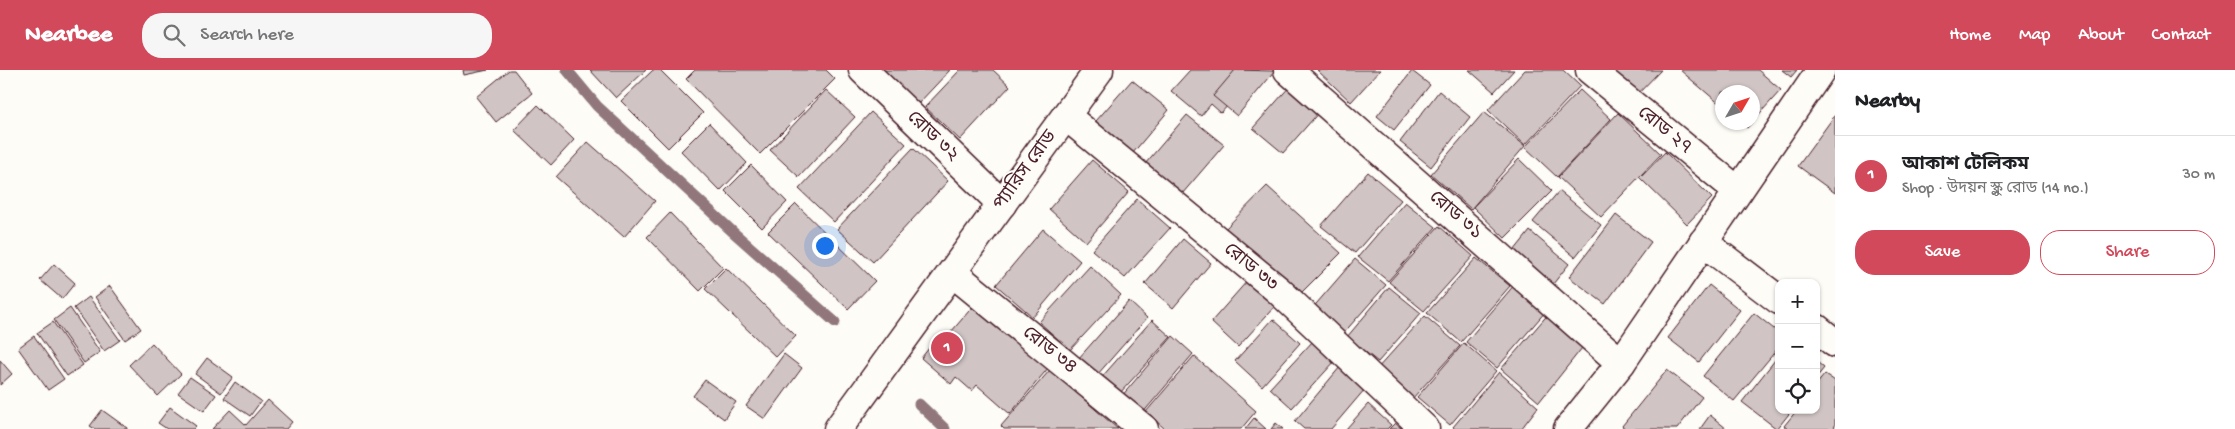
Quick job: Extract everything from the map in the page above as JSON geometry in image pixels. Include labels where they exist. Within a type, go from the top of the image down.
[{"type":"street","name":"রোড ৩২","points":[[863,70],[1002,204]]},
{"type":"street","name":"প্যারিস রোড","points":[[838,429],[1099,70]]},
{"type":"street","name":"রোড ৩১","points":[[1288,70],[1621,363]]},
{"type":"street","name":"রোড ২৭","points":[[1590,70],[1738,191]]},
{"type":"street","points":[[1576,426],[1821,70]]},
{"type":"street","name":"রোড ৩৩","points":[[1066,116],[1278,290],[1425,429]]},
{"type":"street","points":[[1703,242],[1775,297]]},
{"type":"street","name":"রোড ৩৪","points":[[953,273],[1144,429]]},
{"type":"street","points":[[1820,331],[1835,343]]},
{"type":"building","points":[[463,70],[488,70],[464,75]]},
{"type":"building","points":[[509,70],[514,70],[532,93],[496,122],[476,97]]},
{"type":"building","points":[[590,70],[646,70],[616,98]]},
{"type":"building","points":[[653,70],[660,70],[703,113],[668,148],[621,101]]},
{"type":"building","points":[[695,70],[826,70],[835,79],[760,154],[686,79]]},
{"type":"building","points":[[879,70],[950,70],[917,105]]},
{"type":"building","points":[[960,70],[993,70],[1010,86],[960,140],[925,107]]},
{"type":"building","points":[[1190,70],[1259,70],[1221,113],[1211,104],[1201,116],[1171,91]]},
{"type":"building","points":[[1235,70],[1275,71],[1237,116],[1213,96]]},
{"type":"building","points":[[1317,70],[1380,70],[1351,102]]},
{"type":"building","points":[[1469,70],[1514,70],[1494,92]]},
{"type":"building","points":[[1525,70],[1563,70],[1580,86],[1525,145],[1488,110]]},
{"type":"building","points":[[1602,70],[1661,70],[1632,100]]},
{"type":"building","points":[[1680,70],[1758,70],[1781,90],[1760,113],[1760,85],[1715,85],[1715,100]]},
{"type":"building","points":[[1782,70],[1797,70],[1791,77]]},
{"type":"building","points":[[1412,71],[1430,85],[1394,130],[1377,116]]},
{"type":"building","points":[[1132,80],[1169,110],[1127,160],[1089,129]]},
{"type":"building","points":[[1291,85],[1321,110],[1283,153],[1253,128]]},
{"type":"building","points":[[826,90],[855,117],[799,177],[770,150]]},
{"type":"building","points":[[1580,90],[1611,119],[1557,177],[1525,147]]},
{"type":"building","points":[[1439,91],[1470,117],[1431,167],[1400,142]]},
{"type":"building","points":[[538,105],[574,140],[551,165],[514,130]]},
{"type":"building","points":[[871,112],[906,144],[834,222],[799,189]]},
{"type":"building","points":[[1484,112],[1525,146],[1471,209],[1431,174]]},
{"type":"building","points":[[1618,113],[1661,154],[1601,217],[1558,177]]},
{"type":"building","points":[[1187,115],[1224,145],[1182,194],[1145,164]]},
{"type":"building","points":[[1835,115],[1835,193],[1798,166]]},
{"type":"building","points":[[709,123],[747,163],[720,191],[681,151]]},
{"type":"building","points":[[588,142],[655,201],[624,237],[556,177]]},
{"type":"building","points":[[913,148],[948,181],[873,262],[837,229]]},
{"type":"building","points":[[1665,152],[1712,198],[1687,224],[1640,178]]},
{"type":"building","points":[[1519,159],[1552,191],[1505,238],[1473,207]]},
{"type":"building","points":[[1092,160],[1129,192],[1086,242],[1049,209]]},
{"type":"building","points":[[751,165],[787,202],[762,228],[725,191]]},
{"type":"building","points":[[1368,172],[1401,200],[1355,253],[1321,226]]},
{"type":"building","points":[[1267,186],[1341,253],[1297,297],[1224,230]]},
{"type":"building","points":[[1559,191],[1601,225],[1575,257],[1533,222]]},
{"type":"building","points":[[1137,199],[1170,228],[1125,278],[1092,250]]},
{"type":"building","points":[[1405,202],[1436,227],[1388,281],[1358,257]]},
{"type":"building","points":[[796,204],[875,281],[848,309],[768,232]]},
{"type":"building","points":[[670,213],[723,268],[700,291],[647,237]]},
{"type":"building","points":[[1616,215],[1651,242],[1605,304],[1569,277]]},
{"type":"building","points":[[1439,226],[1473,256],[1424,311],[1389,282]]},
{"type":"building","points":[[1043,229],[1080,261],[1033,317],[996,285]]},
{"type":"building","points":[[1530,231],[1569,264],[1553,284],[1514,251]]},
{"type":"building","points":[[1183,239],[1211,263],[1173,308],[1145,284]]},
{"type":"building","points":[[1476,258],[1510,286],[1461,342],[1427,313]]},
{"type":"building","points":[[1355,259],[1386,285],[1341,336],[1310,311]]},
{"type":"building","points":[[54,264],[75,283],[62,299],[40,280]]},
{"type":"building","points":[[1090,266],[1121,295],[1070,350],[1039,322]]},
{"type":"building","points":[[726,268],[796,336],[776,357],[705,289]]},
{"type":"building","points":[[1248,280],[1276,305],[1238,347],[1211,322]]},
{"type":"building","points":[[1515,284],[1546,311],[1497,368],[1466,342]]},
{"type":"building","points":[[1709,285],[1740,310],[1699,362],[1668,338]]},
{"type":"building","points":[[110,286],[141,329],[125,340],[95,297]]},
{"type":"building","points":[[1389,287],[1421,313],[1378,362],[1347,337]]},
{"type":"building","points":[[89,297],[120,340],[104,351],[74,308]]},
{"type":"building","points":[[1129,301],[1147,318],[1097,375],[1078,359]]},
{"type":"building","points":[[975,304],[1049,367],[1010,414],[977,385],[972,391],[956,377],[951,384],[921,358],[934,342],[939,346]]},
{"type":"building","points":[[70,308],[100,352],[84,363],[54,320]]},
{"type":"building","points":[[1550,312],[1586,343],[1539,402],[1501,369]]},
{"type":"building","points":[[1754,313],[1775,330],[1775,352],[1734,401],[1703,376]]},
{"type":"building","points":[[1425,316],[1460,346],[1411,400],[1376,370]]},
{"type":"building","points":[[1273,319],[1300,343],[1262,386],[1235,361]]},
{"type":"building","points":[[1152,320],[1171,337],[1119,394],[1101,378]]},
{"type":"building","points":[[53,322],[83,365],[67,376],[37,333]]},
{"type":"building","points":[[34,336],[64,379],[48,390],[18,348]]},
{"type":"building","points":[[1173,336],[1193,354],[1141,415],[1121,397]]},
{"type":"building","points":[[1313,341],[1335,361],[1292,408],[1270,388]]},
{"type":"building","points":[[152,343],[181,374],[158,396],[129,365]]},
{"type":"building","points":[[1464,343],[1496,371],[1450,425],[1417,397]]},
{"type":"building","points":[[784,354],[802,368],[765,419],[746,406]]},
{"type":"building","points":[[1194,356],[1256,411],[1241,429],[1165,429],[1146,412]]},
{"type":"building","points":[[207,358],[233,377],[221,393],[195,374]]},
{"type":"building","points":[[0,360],[12,374],[0,385]]},
{"type":"building","points":[[1775,360],[1775,414],[1789,414],[1777,429],[1742,402]]},
{"type":"building","points":[[1820,364],[1824,368],[1820,373]]},
{"type":"building","points":[[1340,367],[1365,389],[1331,429],[1304,429],[1295,421]]},
{"type":"building","points":[[1050,370],[1118,429],[1004,429],[1001,426]]},
{"type":"building","points":[[1667,370],[1702,397],[1677,429],[1626,429],[1622,426]]},
{"type":"building","points":[[1499,372],[1538,407],[1521,429],[1455,429],[1453,427]]},
{"type":"building","points":[[1825,374],[1835,381],[1835,426],[1833,429],[1788,429],[1784,426],[1794,414],[1820,414],[1820,380]]},
{"type":"building","points":[[190,377],[216,395],[204,411],[178,393]]},
{"type":"building","points":[[705,380],[736,402],[724,419],[693,396]]},
{"type":"building","points":[[235,382],[261,401],[250,416],[224,398]]},
{"type":"building","points":[[268,400],[292,422],[286,429],[212,429],[230,410],[246,425]]},
{"type":"building","points":[[1368,404],[1391,425],[1387,429],[1346,429]]},
{"type":"building","points":[[170,407],[196,426],[193,429],[167,429],[158,423]]},
{"type":"building","points":[[102,410],[127,429],[95,429],[90,426]]},
{"type":"building","points":[[1710,415],[1727,429],[1700,429]]},
{"type":"building","points":[[1254,418],[1266,429],[1245,429]]},
{"type":"building","points":[[1276,423],[1283,429],[1271,429]]},
{"type":"building","points":[[1395,423],[1402,429],[1389,429]]},
{"type":"waterway","points":[[567,70],[597,106],[733,232],[835,322]]},
{"type":"waterway","points":[[919,404],[945,429]]},
{"type":"place","name":"আকাশ টেলিকম","points":[[947,348]]}]
